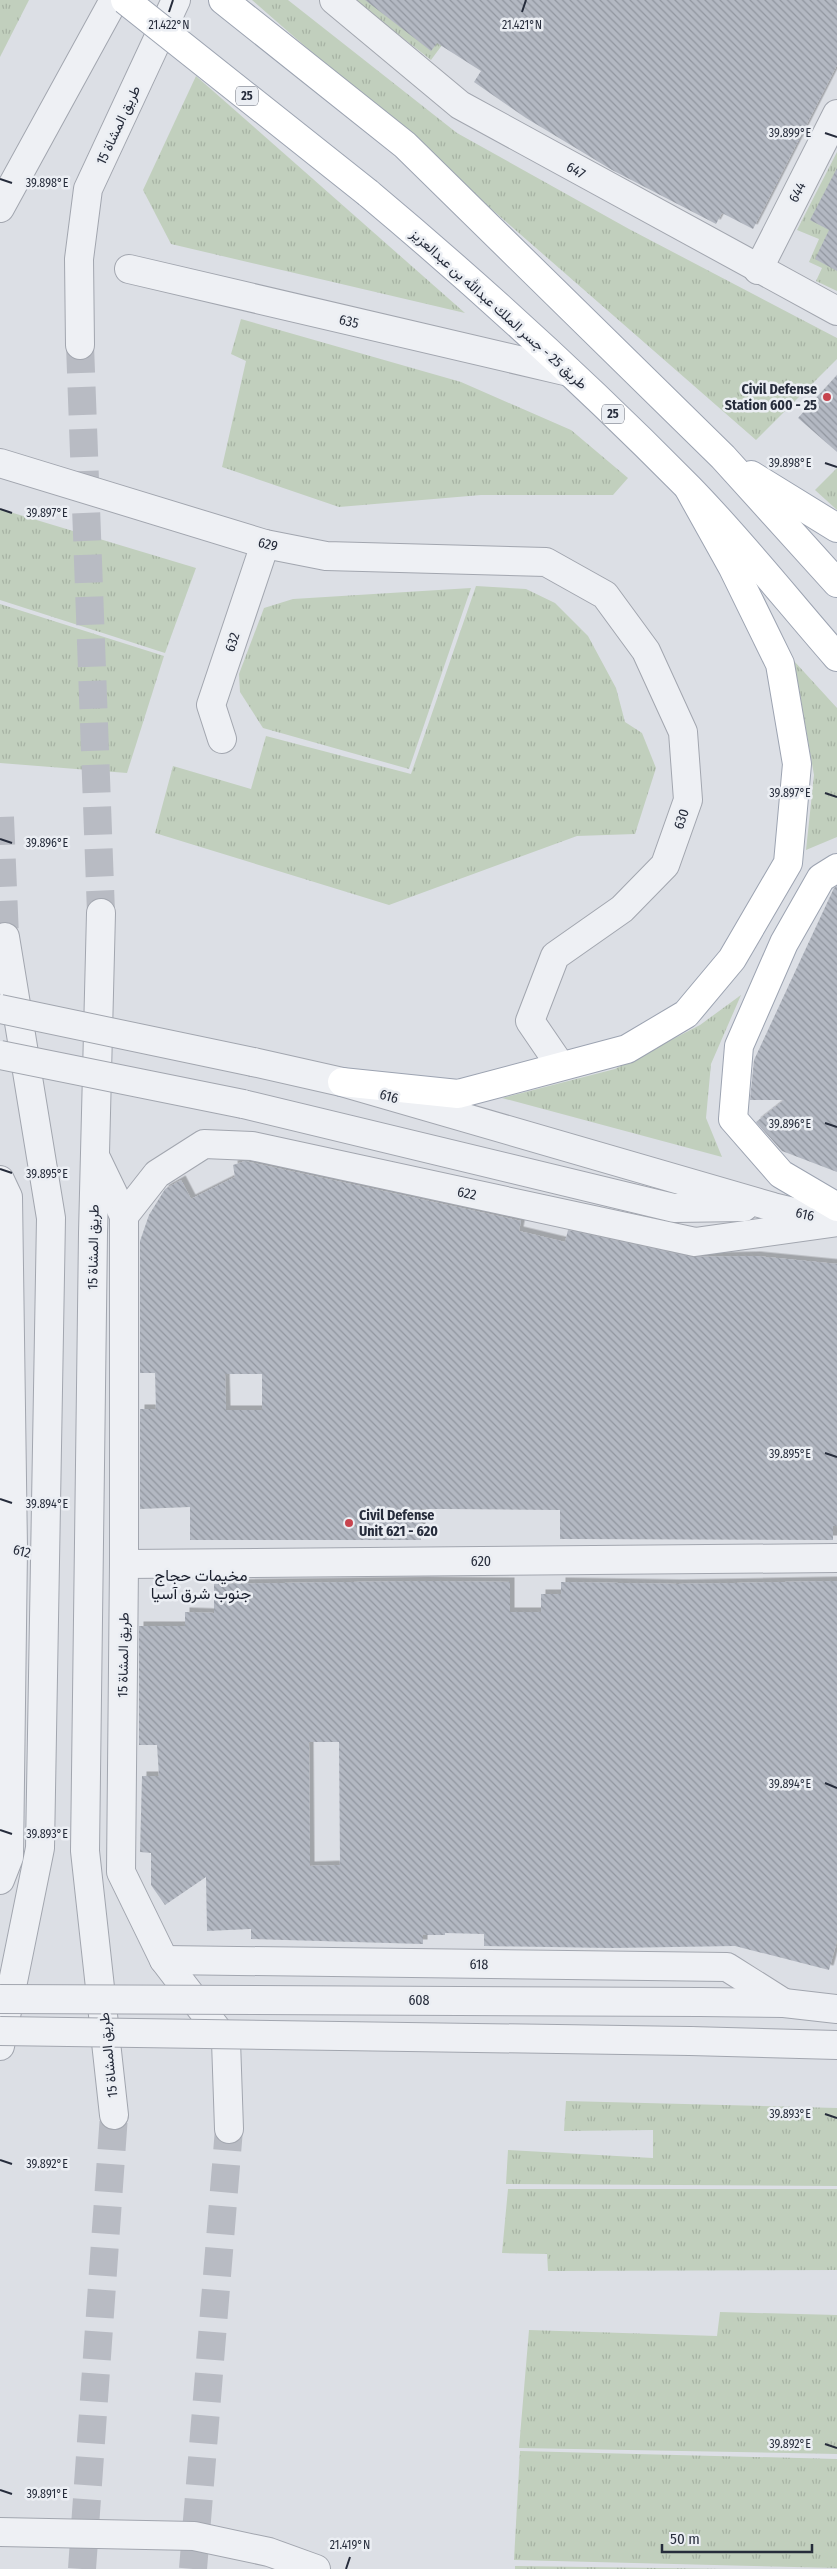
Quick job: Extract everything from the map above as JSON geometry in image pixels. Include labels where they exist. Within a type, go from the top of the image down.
[{"type":"main road","name":"طريق 25 - جسر الملك عبدالله بن عبدالعزيز","points":[[125,0],[368,193],[456,266],[689,488],[837,657]]},
{"type":"main road","points":[[223,0],[405,145],[723,457],[837,583]]},
{"type":"main road","points":[[723,457],[837,528]]},
{"type":"main road","points":[[342,1082],[458,1094],[560,1065],[627,1049],[686,1014],[732,959],[788,863],[797,764],[780,664],[733,568],[689,488]]},
{"type":"main road","points":[[837,868],[821,878],[784,943],[739,1046],[733,1119],[781,1174],[837,1207]]},
{"type":"street","points":[[0,208],[114,0]]},
{"type":"street","name":"طريق المشاة 15","points":[[80,345],[79,259],[88,189],[176,0]]},
{"type":"street","name":"647","points":[[334,0],[460,106],[758,270],[837,311]]},
{"type":"street","name":"644","points":[[758,270],[837,114]]},
{"type":"street","name":"635","points":[[129,269],[569,372]]},
{"type":"street","name":"629","points":[[0,463],[265,544],[326,556],[546,562]]},
{"type":"street","name":"632","points":[[222,739],[211,705],[265,544]]},
{"type":"street","name":"630","points":[[546,562],[605,595],[646,651],[683,732],[688,800],[665,865],[622,909],[555,956],[530,1021],[560,1065]]},
{"type":"street","name":"طريق المشاة 15","points":[[101,913],[85,1851],[114,2114]]},
{"type":"street","points":[[0,2046],[40,1848],[51,1218],[5,937]]},
{"type":"street","name":"616","points":[[0,1009],[342,1082],[773,1207],[837,1222]]},
{"type":"street","name":"616","points":[[0,1055],[243,1104],[674,1208],[773,1207]]},
{"type":"street","name":"622","points":[[124,1216],[157,1174],[204,1144],[252,1146],[694,1242],[837,1222]]},
{"type":"street","name":"طريق المشاة 15","points":[[96,1157],[124,1216],[124,1564],[121,1872],[164,1960],[226,2041],[229,2129]]},
{"type":"street","points":[[0,1180],[8,1197],[6,1547],[9,1857],[0,1880]]},
{"type":"street","name":"612","points":[[6,1547],[44,1556]]},
{"type":"street","name":"620","points":[[124,1564],[837,1558]]},
{"type":"street","name":"618","points":[[164,1960],[727,1967],[784,2002]]},
{"type":"street","name":"608","points":[[0,1998],[784,2002],[837,2009]]},
{"type":"street","points":[[0,2031],[690,2041],[837,2045]]},
{"type":"street","points":[[0,2532],[194,2536],[269,2552],[316,2569]]},
{"type":"green space","points":[[0,0],[29,0],[0,57]]},
{"type":"green space","points":[[252,0],[288,0],[457,133],[629,229],[837,338],[837,359],[756,440]]},
{"type":"green space","points":[[354,0],[486,0],[448,37],[431,60]]},
{"type":"green space","points":[[196,76],[465,313],[171,244],[143,190]]},
{"type":"green space","points":[[837,152],[837,291],[816,281],[822,268],[809,262],[819,239],[797,230]]},
{"type":"green space","points":[[241,319],[461,382],[571,430],[628,478],[613,495],[481,495],[339,507],[222,467],[246,361],[231,354]]},
{"type":"green space","points":[[837,468],[837,510],[815,490]]},
{"type":"green space","points":[[0,509],[196,568],[165,653],[0,600]]},
{"type":"green space","points":[[476,586],[526,589],[555,603],[588,636],[616,688],[625,722],[642,733],[656,768],[635,834],[577,836],[389,905],[155,833],[173,766],[251,789],[266,736],[411,774]]},
{"type":"green space","points":[[471,588],[409,769],[263,728],[240,692],[239,674],[264,608],[293,599]]},
{"type":"green space","points":[[0,604],[164,656],[127,773],[0,763]]},
{"type":"green space","points":[[794,661],[837,708],[837,837],[806,850],[814,775]]},
{"type":"green space","points":[[741,995],[711,1064],[706,1118],[722,1157],[502,1098],[615,1069],[700,1025]]},
{"type":"green space","points":[[566,2101],[837,2108],[837,2186],[506,2184],[508,2150],[653,2158],[653,2130],[564,2131]]},
{"type":"green space","points":[[508,2189],[837,2189],[837,2270],[548,2271],[547,2254],[502,2253]]},
{"type":"green space","points":[[720,2312],[837,2315],[837,2454],[519,2448],[529,2330],[717,2336]]},
{"type":"green space","points":[[520,2451],[837,2459],[837,2568],[514,2560]]},
{"type":"green space","points":[[515,2566],[732,2569],[515,2569]]},
{"type":"building","points":[[365,0],[837,0],[837,65],[753,229],[722,213],[716,224],[612,170],[526,118],[474,82],[481,71],[437,43],[431,51]]},
{"type":"building","points":[[837,168],[837,271],[815,259],[829,230],[810,220]]},
{"type":"building","name":"Civil Defense Station 600 - 25","points":[[837,375],[837,452],[798,418]]},
{"type":"building","points":[[837,886],[837,1172],[782,1151],[756,1122],[784,1100],[750,1100],[754,1060],[834,888]]},
{"type":"building","points":[[245,1161],[521,1221],[519,1231],[565,1242],[568,1230],[692,1257],[756,1256],[837,1264],[837,1526],[833,1526],[833,1540],[560,1539],[560,1510],[421,1509],[421,1540],[190,1540],[190,1507],[140,1509],[140,1409],[156,1409],[155,1373],[140,1373],[140,1241],[149,1215],[165,1189],[181,1180],[191,1199],[235,1177],[233,1165]],"holes":[[[225,1374],[262,1374],[262,1410],[226,1410]]]},
{"type":"building","points":[[423,1581],[510,1582],[510,1612],[541,1612],[541,1594],[561,1594],[561,1582],[678,1584],[837,1581],[837,1941],[829,1970],[735,1946],[612,1948],[484,1946],[484,1934],[445,1933],[445,1935],[423,1935],[423,1944],[251,1939],[251,1929],[207,1931],[206,1877],[165,1905],[151,1885],[151,1853],[140,1852],[142,1776],[159,1776],[157,1745],[139,1745],[139,1626],[185,1626],[185,1612],[214,1613],[214,1584]],"holes":[[[309,1742],[339,1742],[340,1865],[310,1866]]]},
{"type":"tunnel","points":[[80,345],[101,913]]},
{"type":"tunnel","points":[[0,817],[5,937]]},
{"type":"tunnel","points":[[82,2569],[114,2115]]},
{"type":"tunnel","points":[[193,2569],[229,2129]]},
{"type":"place","name":"Civil Defense Station 600 - 25","points":[[827,397]]},
{"type":"place","name":"Civil Defense Unit 621 - 620","points":[[349,1523]]},
{"type":"district","name":"مخيمات حجاج جنوب شرق آسيا","points":[[201,1584]]}]
